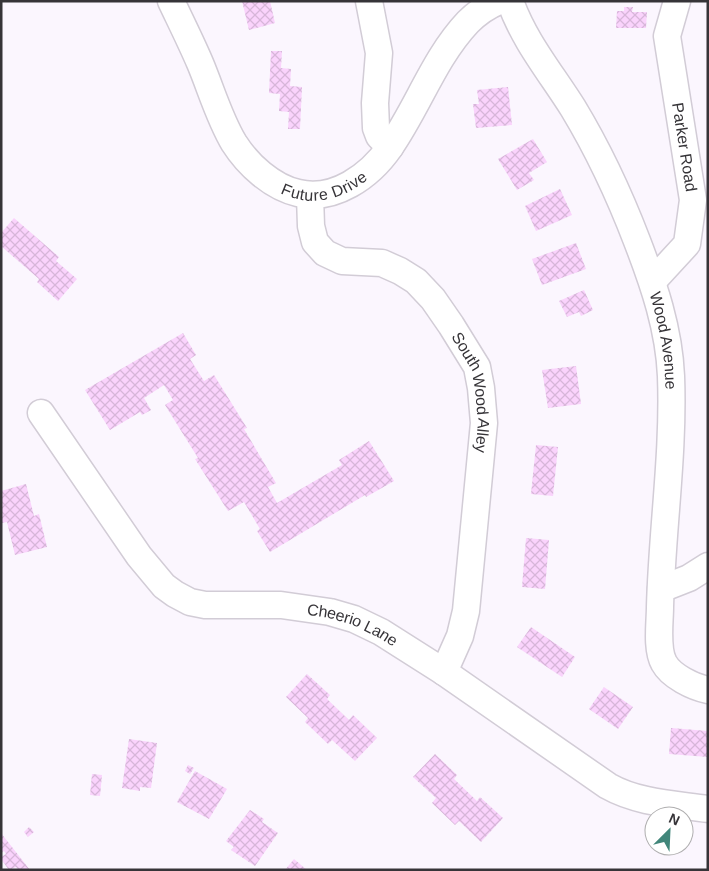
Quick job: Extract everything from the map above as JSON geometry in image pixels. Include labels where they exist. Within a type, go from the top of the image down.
[{"type":"street","name":"Future Drive","points":[[171,1],[200,63],[217,108],[235,143],[260,173],[287,190],[310,196],[337,191],[363,176],[390,147],[441,58],[468,22],[486,7],[499,1]]},
{"type":"street","points":[[370,1],[379,53],[375,103],[376,128],[379,136],[390,147]]},
{"type":"street","name":"Wood Avenue","points":[[510,1],[516,20],[599,153],[618,192],[653,281],[665,326],[671,376],[670,456],[663,537],[659,644],[664,663],[677,677],[697,688],[708,690]]},
{"type":"street","name":"Parker Road","points":[[653,281],[687,244],[693,200],[667,36],[678,1]]},
{"type":"street","name":"South Wood Alley","points":[[310,196],[310,226],[315,242],[325,253],[342,261],[382,263],[416,281],[433,299],[452,325],[477,367],[482,388],[484,423],[467,602],[460,636],[444,672]]},
{"type":"street","name":"Cheerio Lane","points":[[41,413],[139,556],[164,586],[175,594],[190,602],[205,605],[281,605],[308,608],[346,617],[381,632],[444,672],[620,793],[646,800],[708,809]]},
{"type":"street","points":[[660,589],[688,578],[708,566]]},
{"type":"building","points":[[242,1],[270,1],[275,23],[249,30]]},
{"type":"building","points":[[624,7],[633,7],[632,12],[647,12],[646,28],[616,28],[617,11],[624,11]]},
{"type":"building","points":[[271,51],[282,51],[281,68],[291,69],[290,86],[302,87],[300,129],[288,129],[289,112],[279,111],[280,94],[269,93]]},
{"type":"building","points":[[508,87],[512,125],[476,128],[473,104],[479,104],[477,90]]},
{"type":"building","points":[[533,139],[547,162],[529,173],[534,180],[517,190],[498,159]]},
{"type":"building","points":[[560,189],[572,215],[536,231],[525,206]]},
{"type":"building","points":[[14,218],[59,257],[56,261],[77,279],[58,301],[37,282],[39,279],[1,246],[1,233]]},
{"type":"building","points":[[576,243],[586,269],[542,285],[532,259]]},
{"type":"building","points":[[584,290],[593,310],[581,316],[579,312],[567,317],[559,301]]},
{"type":"building","points":[[183,333],[196,355],[190,359],[204,381],[214,375],[247,428],[244,429],[276,483],[268,487],[277,503],[342,465],[339,460],[369,441],[394,481],[366,497],[365,495],[270,552],[257,531],[260,529],[244,502],[228,511],[195,459],[198,458],[165,405],[173,400],[164,385],[144,398],[151,410],[142,415],[140,412],[110,430],[85,390]]},
{"type":"building","points":[[576,366],[581,404],[548,408],[542,370]]},
{"type":"building","points":[[536,445],[558,447],[553,496],[531,494]]},
{"type":"building","points":[[26,484],[34,516],[39,514],[47,547],[15,555],[7,522],[2,523],[1,519],[1,491]]},
{"type":"building","points":[[526,538],[549,540],[545,589],[522,587]]},
{"type":"building","points":[[531,627],[575,657],[562,677],[517,647]]},
{"type":"building","points":[[307,674],[330,695],[327,699],[349,720],[353,715],[377,738],[355,761],[332,740],[328,744],[305,722],[308,718],[286,697]]},
{"type":"building","points":[[604,687],[633,707],[618,729],[589,709]]},
{"type":"building","points":[[671,728],[708,731],[708,757],[669,754]]},
{"type":"building","points":[[129,739],[157,743],[151,788],[140,787],[140,791],[122,788]]},
{"type":"building","points":[[435,754],[457,775],[454,779],[477,801],[480,797],[503,818],[481,842],[459,821],[455,825],[432,803],[436,798],[413,777]]},
{"type":"building","points":[[188,765],[194,768],[190,774],[185,771]]},
{"type":"building","points":[[195,771],[227,789],[209,819],[177,802]]},
{"type":"building","points":[[92,774],[102,775],[100,796],[90,795]]},
{"type":"building","points":[[250,810],[264,819],[262,822],[278,833],[255,866],[231,850],[234,847],[226,841]]},
{"type":"building","points":[[29,827],[34,832],[28,837],[24,832]]},
{"type":"building","points":[[1,833],[30,870],[18,870],[16,867],[9,870],[1,859],[6,854],[4,851],[1,853]]},
{"type":"building","points":[[294,859],[307,870],[285,870]]}]
